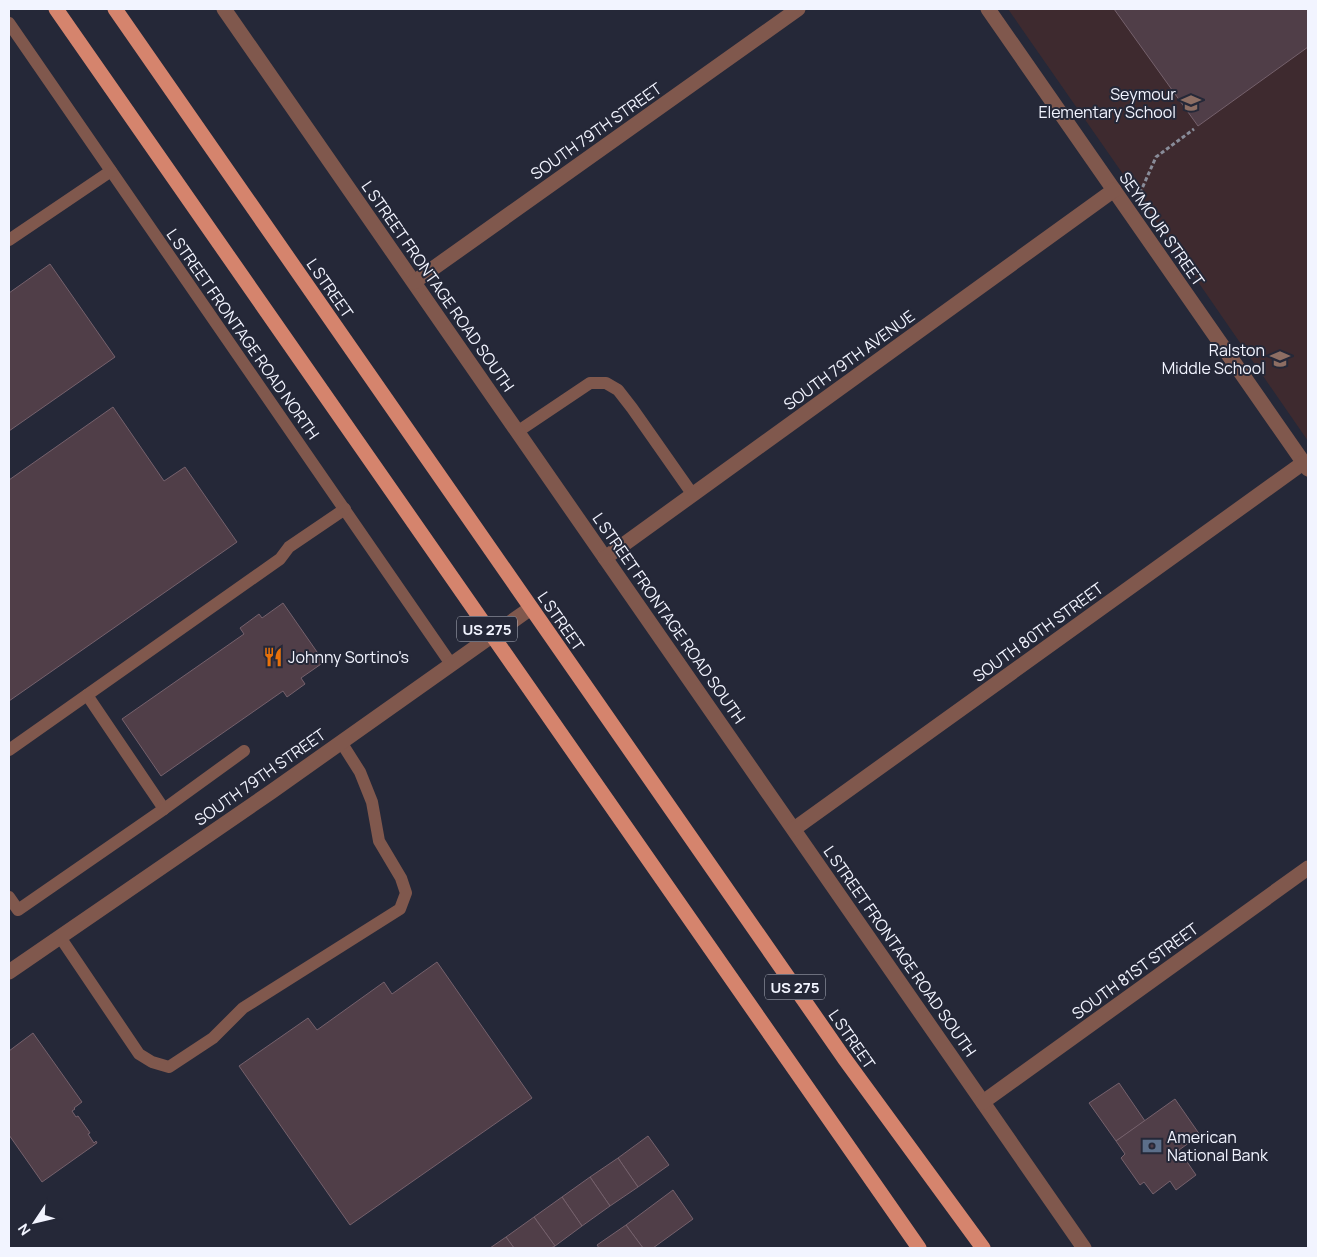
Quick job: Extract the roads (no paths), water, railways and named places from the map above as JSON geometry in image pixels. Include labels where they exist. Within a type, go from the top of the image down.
[{"type":"main road","name":"US 275","points":[[56,9],[918,1248]]},
{"type":"main road","name":"L STREET","points":[[115,9],[844,1058],[983,1248]]},
{"type":"street","name":"SOUTH 79TH STREET","points":[[414,282],[798,9]]},
{"type":"street","name":"SEYMOUR STREET","points":[[988,9],[1306,466]]},
{"type":"street","name":"L STREET FRONTAGE ROAD SOUTH","points":[[226,10],[1084,1248]]},
{"type":"street","name":"SOUTH 79TH AVENUE","points":[[605,558],[1114,190]]},
{"type":"street","name":"SOUTH 80TH STREET","points":[[794,829],[1306,466]]},
{"type":"street","name":"SOUTH 79TH STREET","points":[[9,972],[341,742],[530,608]]},
{"type":"street","name":"SOUTH 81ST STREET","points":[[983,1102],[1308,868]]},
{"type":"lane","name":"L STREET FRONTAGE ROAD NORTH","points":[[9,23],[452,664]]},
{"type":"lane","points":[[9,240],[111,171]]},
{"type":"lane","points":[[517,432],[590,383],[606,382],[618,390],[632,408],[693,495]]},
{"type":"lane","points":[[9,750],[280,559],[290,546],[344,509]]},
{"type":"lane","points":[[87,695],[164,809]]},
{"type":"lane","points":[[60,937],[139,1054],[152,1062],[169,1067],[213,1038],[243,1008],[400,909],[406,893],[401,878],[379,841],[372,802],[360,772],[341,742]]},
{"type":"lane","points":[[9,897],[18,910],[244,751]]},
{"type":"place","name":"Seymour Elementary School","points":[[1191,103]]},
{"type":"place","name":"Ralston Middle School","points":[[1280,359]]},
{"type":"place","name":"Johnny Sortino's","points":[[273,657]]},
{"type":"place","name":"American National Bank","points":[[1152,1146]]}]
